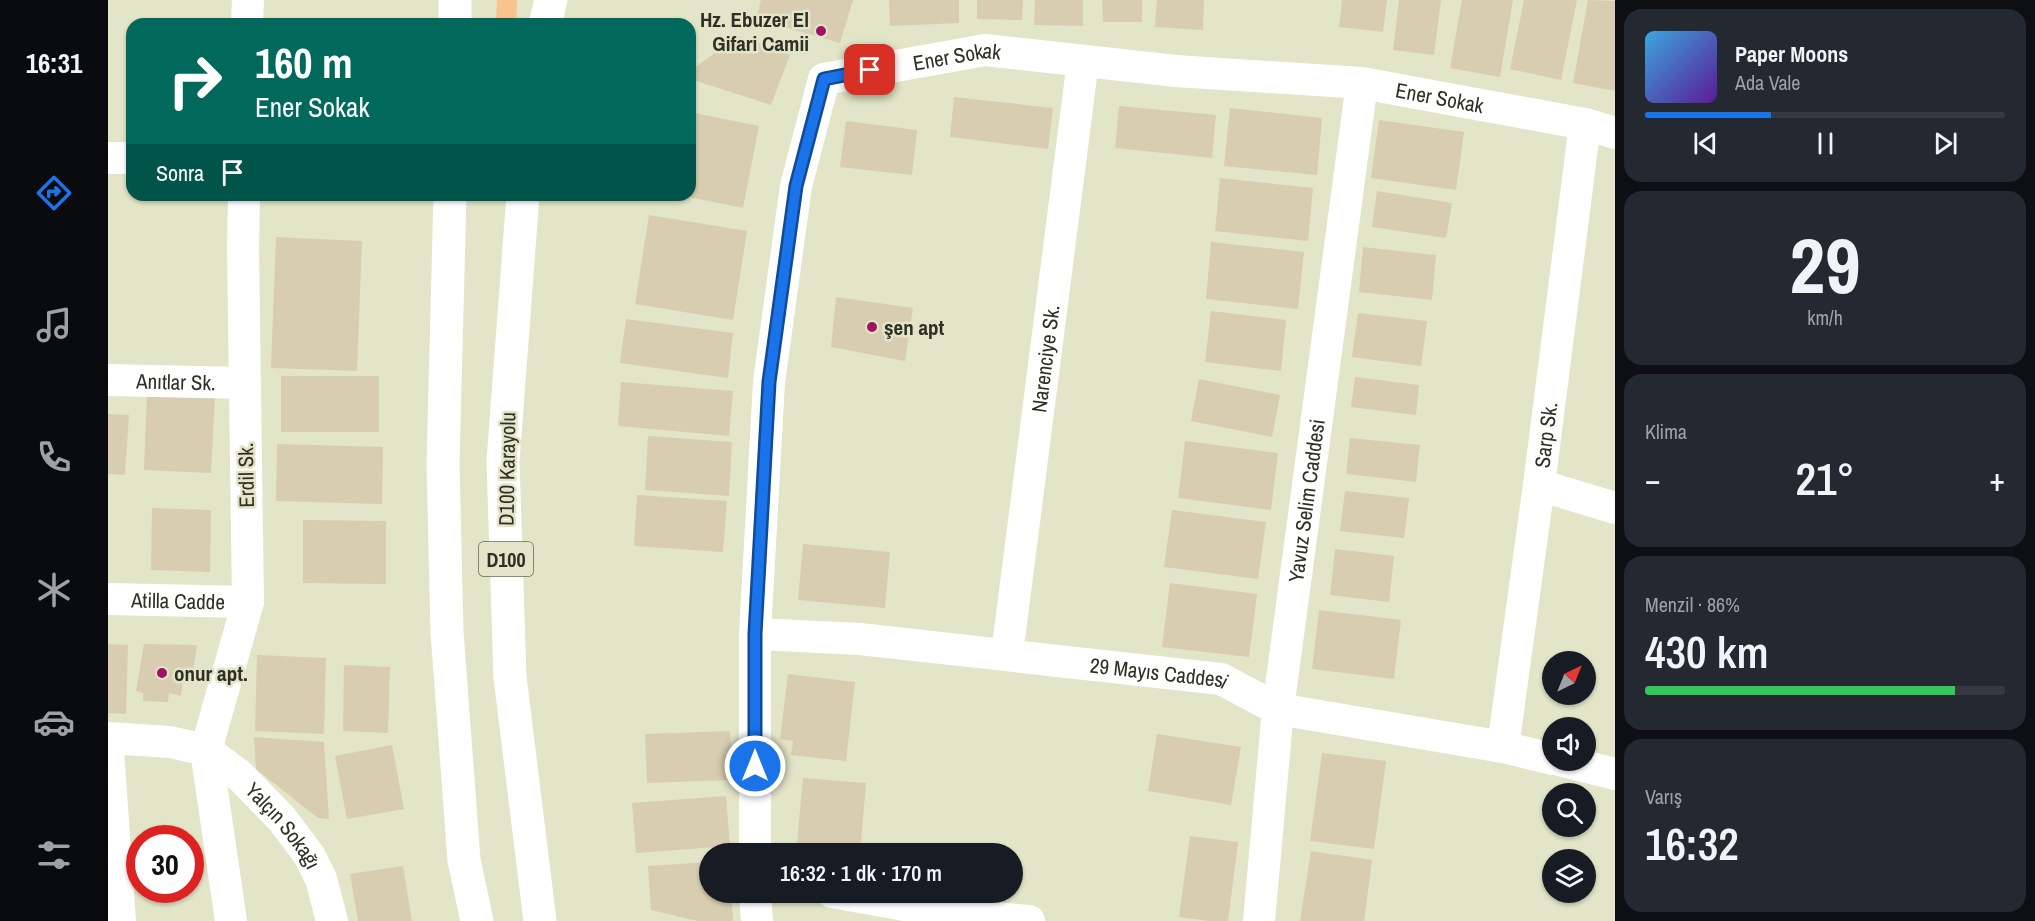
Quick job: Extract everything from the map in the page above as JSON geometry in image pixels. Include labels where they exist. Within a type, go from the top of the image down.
[{"type":"highway","points":[[455,0],[455,18]]},
{"type":"highway","points":[[531,0],[531,18]]},
{"type":"highway","points":[[546,18],[551,0]]},
{"type":"highway","points":[[450,201],[443,464],[447,632],[464,860],[477,921]]},
{"type":"highway","name":"D100 Karayolu","points":[[523,201],[503,461],[510,677],[540,921]]},
{"type":"street","points":[[247,18],[248,0]]},
{"type":"street","name":"Ener Sokak","points":[[754,843],[755,634],[769,382],[796,186],[824,79],[985,51],[1176,71],[1362,83],[1585,124],[1615,133]]},
{"type":"street","name":"Narenciye Sk.","points":[[1007,654],[1083,61]]},
{"type":"street","name":"Yavuz Selim Caddesi","points":[[1259,921],[1278,709],[1362,83]]},
{"type":"street","name":"Sarp Sk.","points":[[1503,747],[1585,124]]},
{"type":"street","points":[[108,158],[126,158]]},
{"type":"street","name":"Erdil Sk.","points":[[206,750],[248,602],[244,383],[244,201]]},
{"type":"street","name":"Anıtlar Sk.","points":[[108,380],[244,383]]},
{"type":"street","points":[[1539,485],[1615,507]]},
{"type":"street","name":"Atilla Cadde","points":[[108,599],[248,602]]},
{"type":"street","name":"29 Mayıs Caddesi","points":[[755,634],[860,639],[1221,679],[1278,709],[1503,747],[1542,757]]},
{"type":"street","points":[[108,738],[170,742],[206,750],[231,921]]},
{"type":"street","points":[[108,750],[120,921]]},
{"type":"street","name":"Yalçın Sokağı","points":[[206,750],[239,775],[282,819],[303,846],[321,879],[332,921]]},
{"type":"street","points":[[1596,769],[1615,774]]},
{"type":"street","points":[[756,903],[757,921]]},
{"type":"street","points":[[890,903],[970,918],[1029,921]]},
{"type":"shaded area","points":[[497,0],[517,0],[516,18],[496,18]]},
{"type":"building","name":"Hz. Ebuzer El Gifari Camii","points":[[761,0],[853,0],[840,43],[756,19]]},
{"type":"building","points":[[889,0],[959,0],[959,23],[890,26]]},
{"type":"building","points":[[977,0],[1023,0],[1022,20],[977,19]]},
{"type":"building","points":[[1035,0],[1083,0],[1083,26],[1034,25]]},
{"type":"building","points":[[1102,0],[1142,0],[1142,22],[1103,22]]},
{"type":"building","points":[[1157,0],[1204,0],[1203,30],[1155,27]]},
{"type":"building","points":[[1342,0],[1387,0],[1383,32],[1339,27]]},
{"type":"building","points":[[1399,0],[1441,0],[1434,55],[1393,50]]},
{"type":"building","points":[[1462,0],[1513,0],[1500,77],[1450,68]]},
{"type":"building","points":[[1524,0],[1577,0],[1561,80],[1510,69]]},
{"type":"building","points":[[1588,0],[1615,1],[1615,91],[1573,83]]},
{"type":"building","points":[[738,36],[790,55],[771,105],[696,81],[696,67]]},
{"type":"building","points":[[954,97],[1053,108],[1048,149],[950,137]]},
{"type":"building","points":[[1119,106],[1216,115],[1212,158],[1115,148]]},
{"type":"building","points":[[1230,108],[1322,118],[1317,175],[1224,166]]},
{"type":"building","points":[[696,113],[759,126],[743,208],[696,198]]},
{"type":"building","points":[[1379,120],[1464,132],[1456,190],[1371,178]]},
{"type":"building","points":[[846,121],[917,130],[912,175],[840,167]]},
{"type":"building","points":[[1220,178],[1313,188],[1308,241],[1215,231]]},
{"type":"building","points":[[1377,191],[1452,203],[1446,238],[1372,227]]},
{"type":"building","points":[[649,215],[747,231],[733,320],[635,304]]},
{"type":"building","points":[[276,237],[362,241],[357,371],[271,368]]},
{"type":"building","points":[[1211,242],[1304,252],[1298,309],[1206,299]]},
{"type":"building","points":[[1363,247],[1436,255],[1432,300],[1359,292]]},
{"type":"building","name":"şen apt","points":[[836,297],[913,308],[905,361],[831,347]]},
{"type":"building","points":[[1211,311],[1286,320],[1281,371],[1205,362]]},
{"type":"building","points":[[1358,313],[1427,321],[1421,366],[1352,357]]},
{"type":"building","points":[[626,319],[733,333],[728,378],[620,363]]},
{"type":"building","points":[[281,376],[379,376],[379,432],[281,432]]},
{"type":"building","points":[[1355,377],[1419,385],[1416,415],[1351,407]]},
{"type":"building","points":[[1199,379],[1280,395],[1272,437],[1191,421]]},
{"type":"building","points":[[621,382],[733,391],[729,436],[618,426]]},
{"type":"building","points":[[147,391],[215,395],[211,473],[144,470]]},
{"type":"building","points":[[108,414],[129,415],[125,475],[108,474]]},
{"type":"building","points":[[648,436],[732,442],[729,496],[645,490]]},
{"type":"building","points":[[1350,438],[1420,445],[1416,482],[1346,474]]},
{"type":"building","points":[[1185,441],[1278,453],[1271,510],[1178,498]]},
{"type":"building","points":[[277,444],[383,447],[382,504],[276,501]]},
{"type":"building","points":[[1345,491],[1409,498],[1404,538],[1340,531]]},
{"type":"building","points":[[637,495],[727,501],[723,552],[634,546]]},
{"type":"building","points":[[152,508],[211,510],[210,572],[151,570]]},
{"type":"building","points":[[1172,510],[1266,522],[1258,579],[1164,567]]},
{"type":"building","points":[[303,520],[386,521],[386,584],[303,583]]},
{"type":"building","points":[[803,544],[890,552],[885,608],[798,600]]},
{"type":"building","points":[[1335,549],[1394,556],[1389,602],[1330,595]]},
{"type":"building","points":[[1170,583],[1257,594],[1249,657],[1162,647]]},
{"type":"building","points":[[1319,610],[1401,620],[1394,679],[1312,669]]},
{"type":"building","points":[[108,644],[128,645],[126,714],[108,713]]},
{"type":"building","name":"onur apt.","points":[[144,644],[197,645],[193,672],[184,671],[181,696],[169,693],[168,702],[143,701],[143,693],[136,691]]},
{"type":"building","points":[[257,655],[326,658],[324,734],[255,731]]},
{"type":"building","points":[[344,665],[390,667],[388,733],[343,731]]},
{"type":"building","points":[[788,674],[855,682],[846,761],[791,755],[793,741],[780,739]]},
{"type":"building","points":[[730,731],[732,780],[647,783],[645,734]]},
{"type":"building","points":[[1157,734],[1241,747],[1231,805],[1148,791]]},
{"type":"building","points":[[254,737],[324,742],[329,819],[318,818],[256,769]]},
{"type":"building","points":[[392,745],[404,809],[347,819],[335,756]]},
{"type":"building","points":[[1322,753],[1386,761],[1374,849],[1310,841]]},
{"type":"building","points":[[803,778],[866,783],[861,843],[797,843]]},
{"type":"building","points":[[726,796],[730,843],[699,843],[699,848],[636,853],[632,803]]},
{"type":"building","points":[[1190,836],[1238,842],[1228,921],[1179,917]]},
{"type":"building","points":[[1311,851],[1372,860],[1364,921],[1300,921]]},
{"type":"building","points":[[699,863],[699,903],[732,903],[733,921],[698,921],[651,910],[648,866]]},
{"type":"building","points":[[403,866],[412,921],[358,921],[350,874]]},
{"type":"place","name":"Hz. Ebuzer El Gifari Camii","points":[[821,31]]},
{"type":"place","name":"şen apt","points":[[872,327]]},
{"type":"place","name":"onur apt.","points":[[162,673]]},
{"type":"route","points":[[755,766],[755,634],[769,382],[796,186],[824,79],[870,70]]}]
